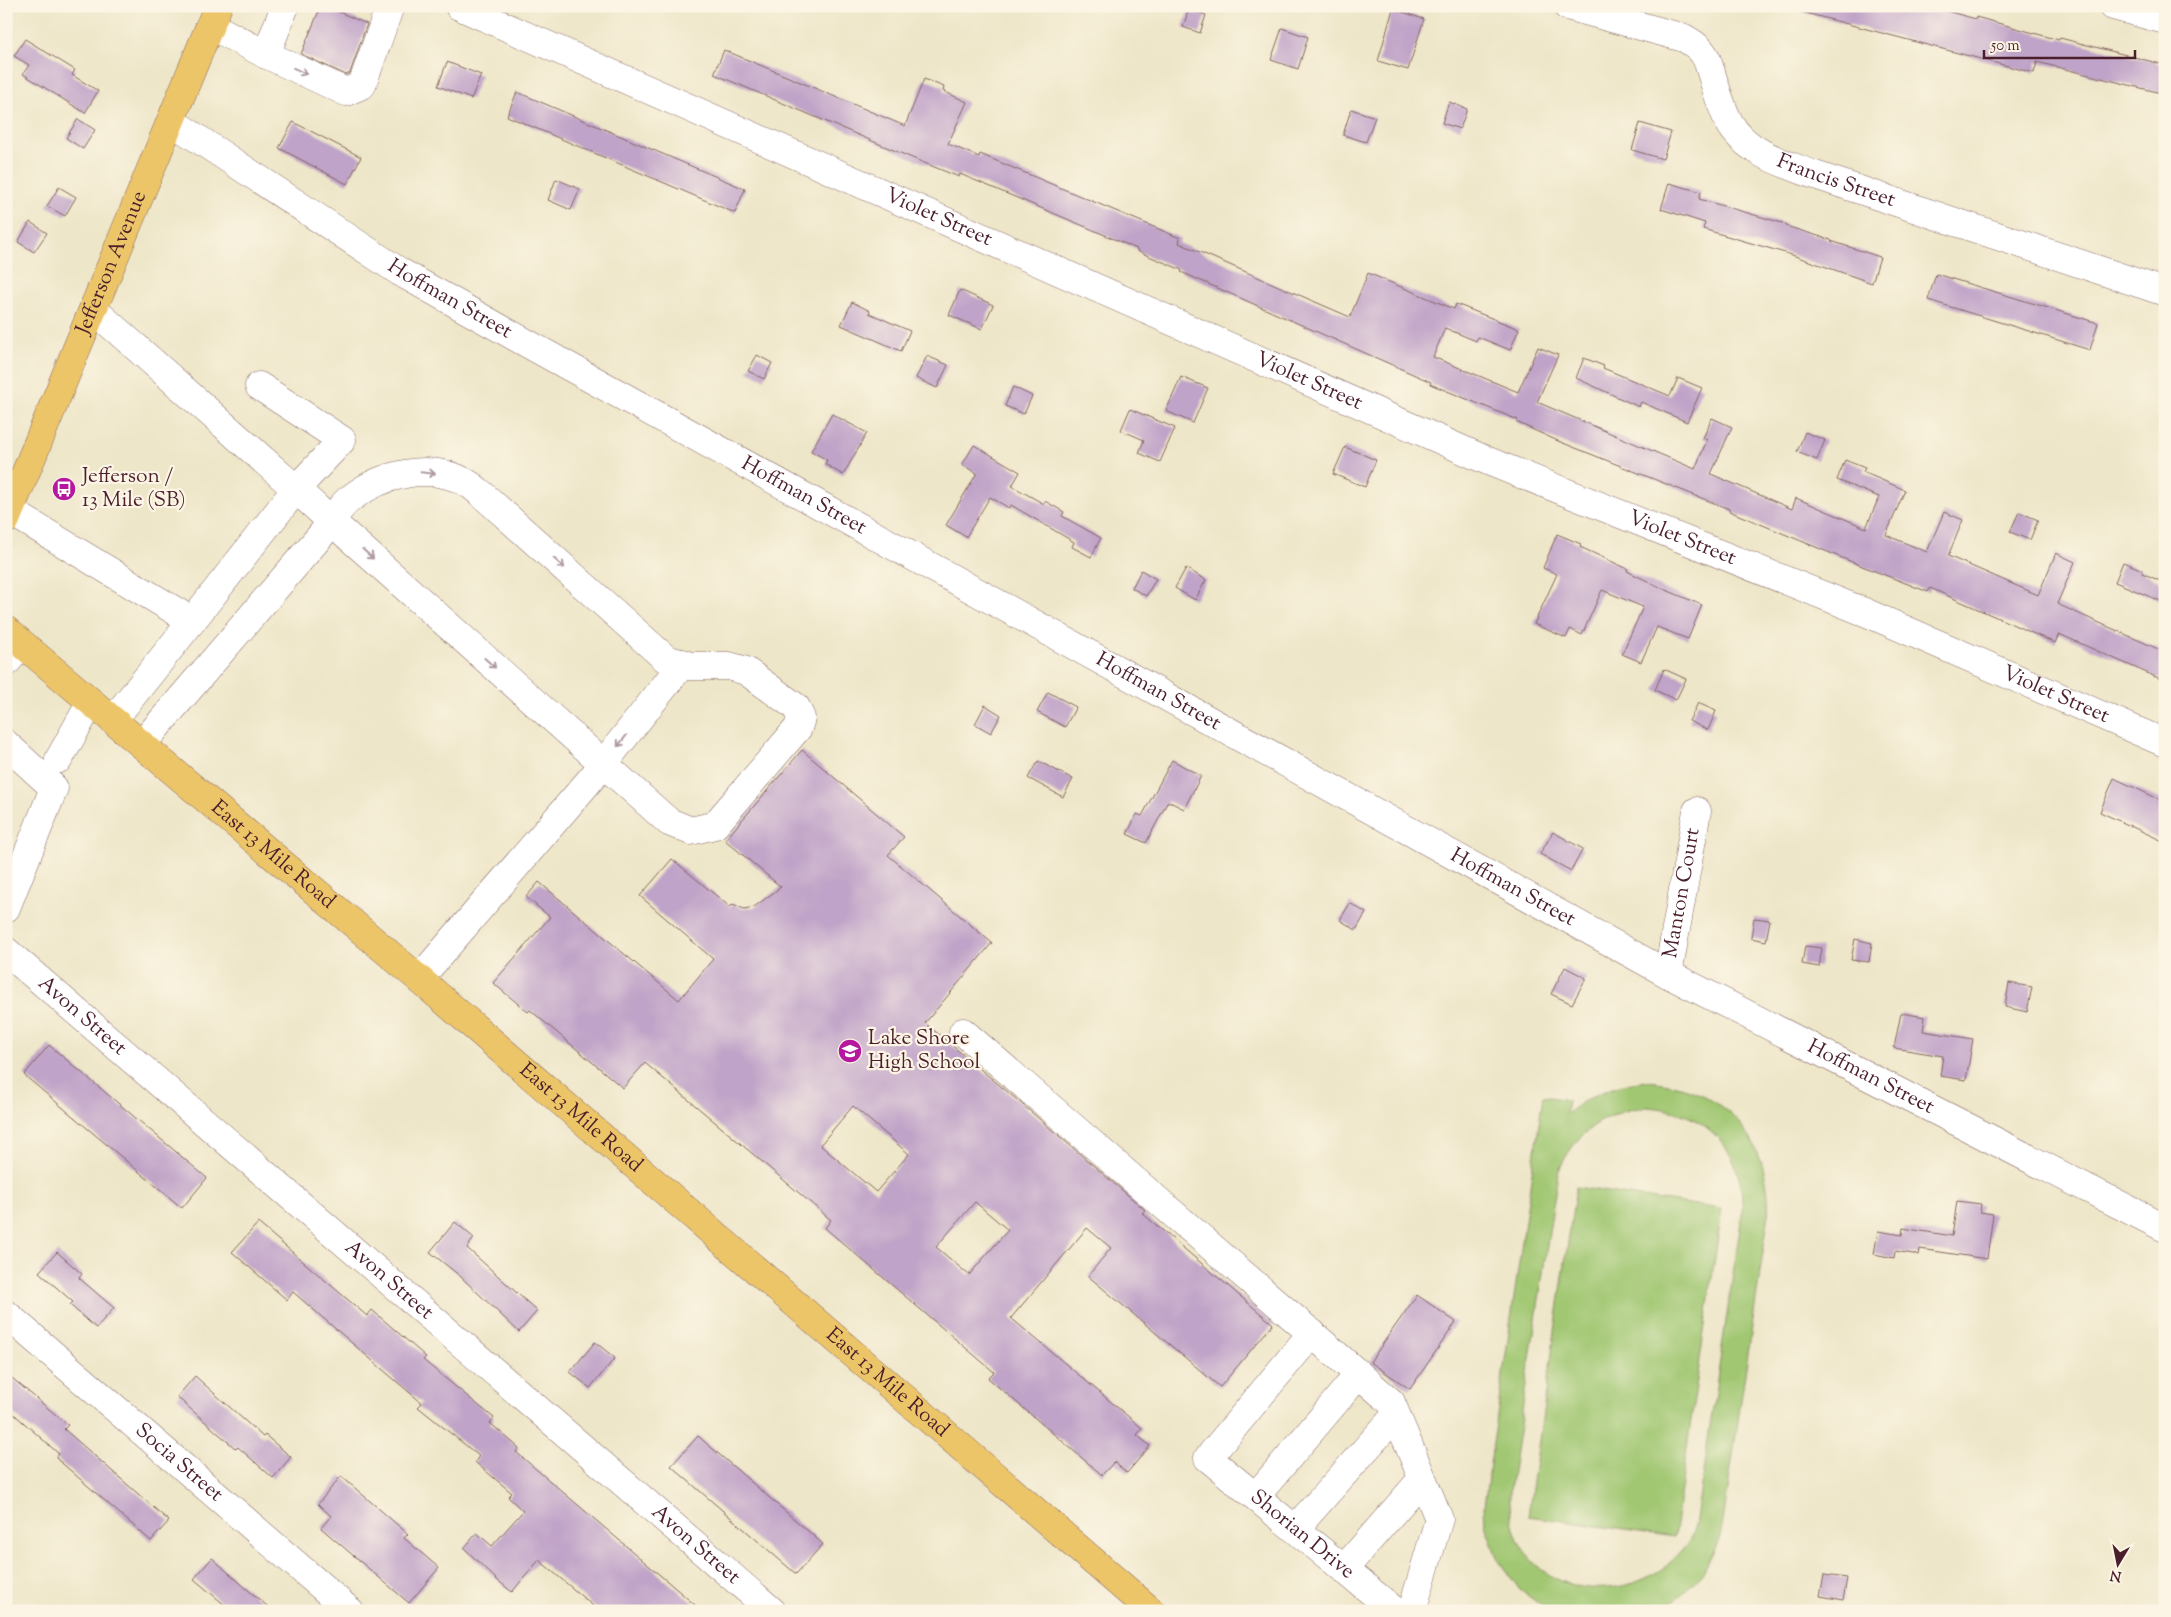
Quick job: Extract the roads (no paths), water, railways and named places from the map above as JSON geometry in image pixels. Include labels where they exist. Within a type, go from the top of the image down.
[{"type":"main road","name":"Jefferson Avenue","points":[[8,516],[214,16]]},
{"type":"main road","name":"East 13 Mile Road","points":[[12,646],[114,720],[419,979],[1151,1611]]},
{"type":"street","points":[[266,55],[285,6]]},
{"type":"street","points":[[214,16],[266,55],[346,92],[362,85],[390,6]]},
{"type":"street","name":"Violet Street","points":[[459,6],[1470,454],[1867,613],[2165,743]]},
{"type":"street","name":"Francis Street","points":[[1566,6],[1684,38],[1695,44],[1703,51],[1708,60],[1728,120],[1736,133],[1750,146],[1770,158],[1815,176],[2165,292]]},
{"type":"street","points":[[2114,6],[2165,20]]},
{"type":"street","name":"Hoffman Street","points":[[171,122],[400,272],[1668,974],[2165,1228]]},
{"type":"street","points":[[94,310],[314,506],[603,764],[669,822],[691,831],[715,825],[798,728],[801,718],[796,707],[746,671],[729,666],[690,666],[666,659],[485,496],[466,482],[446,474],[411,471],[381,481],[350,498],[314,506],[192,621],[114,720]]},
{"type":"street","points":[[142,744],[314,506],[342,440],[259,386]]},
{"type":"street","points":[[8,516],[192,621]]},
{"type":"street","points":[[419,979],[603,764],[683,663]]},
{"type":"street","points":[[59,760],[91,702]]},
{"type":"street","points":[[6,744],[54,788],[6,908]]},
{"type":"street","name":"Manton Court","points":[[1668,974],[1697,811]]},
{"type":"street","name":"Avon Street","points":[[6,951],[772,1611]]},
{"type":"street","points":[[963,1032],[1391,1402],[1439,1519],[1412,1611]]},
{"type":"street","name":"Socia Street","points":[[6,1314],[350,1611]]},
{"type":"street","name":"Shorian Drive","points":[[1312,1334],[1208,1458],[1395,1611]]},
{"type":"street","points":[[1256,1496],[1358,1374]]},
{"type":"street","points":[[1295,1529],[1396,1416]]},
{"type":"street","points":[[1344,1569],[1422,1479]]},
{"type":"place","name":"Jefferson / 13 Mile (SB)","points":[[64,489]]},
{"type":"place","name":"Lake Shore High School","points":[[850,1051]]}]
